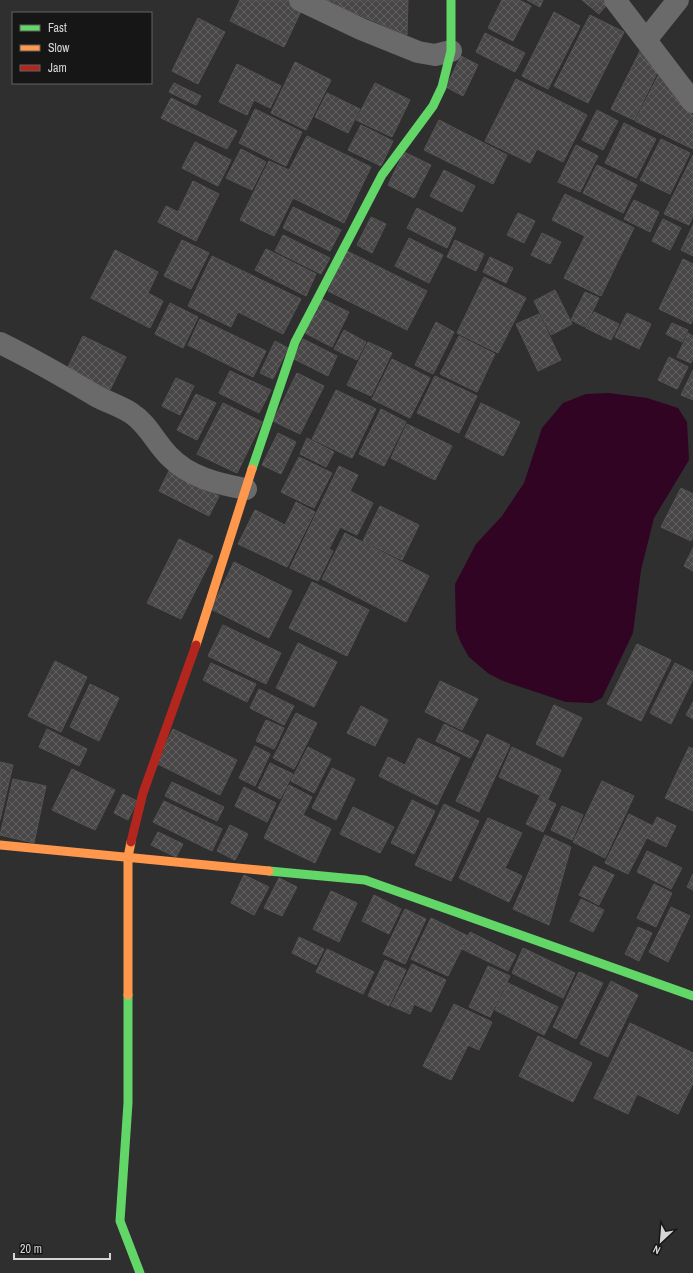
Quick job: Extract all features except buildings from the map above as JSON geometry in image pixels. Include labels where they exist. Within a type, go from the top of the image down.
[{"type":"street","points":[[300,0],[361,29],[418,52],[435,55],[451,51]]},
{"type":"street","points":[[140,1273],[120,1221],[128,1103],[128,857],[143,793],[194,654],[246,488],[296,342],[382,175],[433,106],[442,86],[451,51],[451,0]]},
{"type":"street","points":[[615,0],[693,102]]},
{"type":"street","points":[[646,40],[678,0]]},
{"type":"street","points":[[0,343],[61,374],[97,396],[131,413],[142,422],[169,456],[184,469],[215,482],[246,488]]},
{"type":"street","points":[[0,845],[365,880],[693,996]]},
{"type":"shaded area","points":[[609,393],[647,398],[678,408],[687,422],[689,460],[654,518],[641,570],[633,633],[602,698],[592,703],[566,702],[503,681],[489,674],[469,657],[456,630],[455,584],[476,544],[502,516],[524,483],[542,428],[563,403],[586,394]]},
{"type":"traffic: fast","points":[[252,469],[295,342],[382,175],[433,106],[442,87],[451,51],[451,0]]},
{"type":"traffic: fast","points":[[269,871],[365,880],[693,996]]},
{"type":"traffic: fast","points":[[128,995],[128,1103],[120,1221],[140,1273]]},
{"type":"traffic: slow","points":[[196,645],[252,469]]},
{"type":"traffic: slow","points":[[128,995],[128,857],[131,842]]},
{"type":"traffic: slow","points":[[0,845],[269,871]]},
{"type":"traffic: jam","points":[[131,842],[143,793],[196,645]]}]
